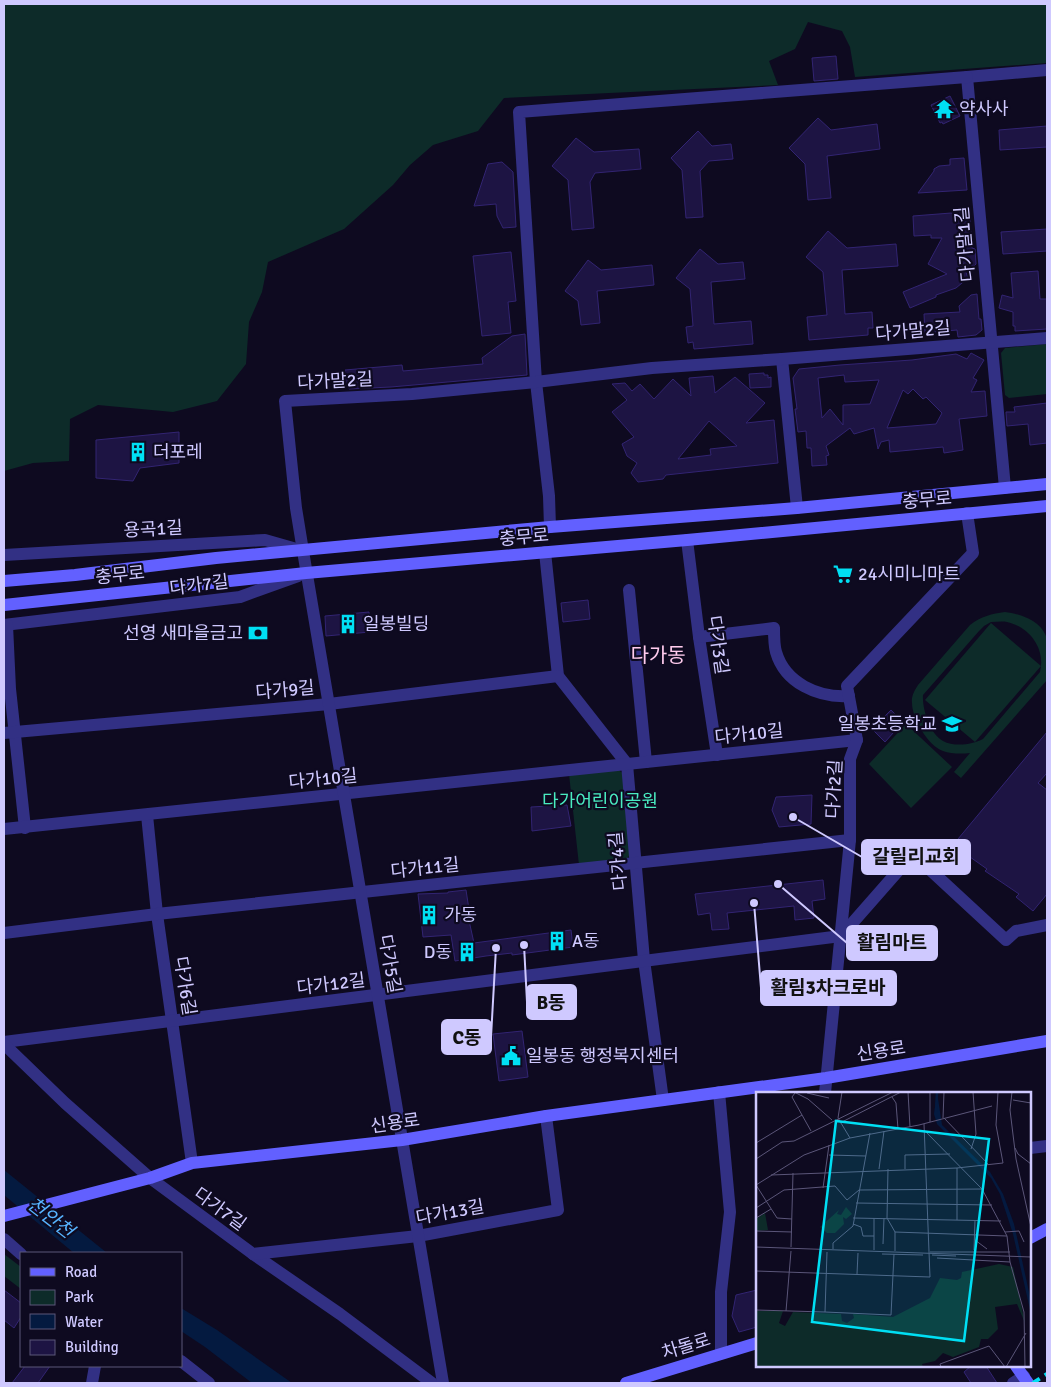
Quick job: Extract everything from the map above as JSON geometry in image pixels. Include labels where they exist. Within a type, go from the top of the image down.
[{"type":"main road","name":"충무로","points":[[4,581],[75,575],[216,558],[550,527],[797,508],[1047,484]]},
{"type":"main road","name":"충무로","points":[[4,604],[306,573],[1047,506]]},
{"type":"main road","name":"신용로","points":[[4,1216],[150,1178],[192,1163],[402,1140],[546,1116],[826,1078],[1047,1041]]},
{"type":"main road","points":[[1031,1237],[1047,1229]]},
{"type":"main road","name":"차돌로","points":[[626,1383],[756,1343]]},
{"type":"street","points":[[550,527],[549,496],[536,382],[518,112],[1047,70]]},
{"type":"street","name":"다가말1길","points":[[967,77],[1005,488]]},
{"type":"street","name":"다가말2길","points":[[303,551],[296,508],[286,401],[412,394],[652,368],[1047,338]]},
{"type":"street","points":[[782,359],[797,508]]},
{"type":"street","points":[[699,637],[774,628],[776,652],[785,670],[796,682],[810,690],[836,697],[849,696],[848,686],[973,553],[967,513]]},
{"type":"street","name":"용곡1길","points":[[4,555],[265,540],[303,551]]},
{"type":"street","name":"다가3길","points":[[687,540],[699,637],[717,755]]},
{"type":"street","name":"다가5길","points":[[303,551],[443,1383]]},
{"type":"street","points":[[545,552],[558,676],[626,764]]},
{"type":"street","name":"다가7길","points":[[5,625],[240,597],[306,573]]},
{"type":"street","points":[[629,590],[646,762]]},
{"type":"street","points":[[5,625],[10,732],[25,828]]},
{"type":"street","name":"다가9길","points":[[10,732],[329,704],[558,676]]},
{"type":"street","name":"다가2길","points":[[825,1092],[850,840],[850,760],[857,740],[849,696]]},
{"type":"street","name":"다가10길","points":[[4,829],[857,740]]},
{"type":"street","name":"다가4길","points":[[626,764],[644,960],[662,1100]]},
{"type":"street","name":"다가6길","points":[[147,815],[157,914],[192,1163]]},
{"type":"street","name":"다가11길","points":[[4,933],[157,914],[850,840]]},
{"type":"street","points":[[841,936],[914,854],[1006,940],[1016,931],[1047,925]]},
{"type":"street","name":"다가12길","points":[[4,1043],[841,936]]},
{"type":"street","name":"다가7길","points":[[4,1043],[65,1103],[150,1178],[253,1254],[340,1314],[432,1383]]},
{"type":"street","points":[[719,1092],[730,1212],[721,1292],[720,1353]]},
{"type":"street","name":"다가13길","points":[[253,1254],[418,1236],[558,1210],[546,1116]]},
{"type":"street","points":[[1031,1148],[1047,1146]]},
{"type":"street","points":[[4,1239],[20,1253]]},
{"type":"street","points":[[182,1362],[209,1383]]},
{"type":"street","points":[[92,1383],[95,1367]]},
{"type":"green space","points":[[4,4],[1047,4],[1047,63],[855,77],[850,47],[842,31],[808,22],[795,49],[769,61],[778,85],[504,98],[478,131],[433,145],[410,165],[393,185],[344,229],[268,262],[262,292],[249,322],[246,364],[217,401],[173,412],[98,405],[70,419],[69,461],[33,463],[4,471]]},
{"type":"green space","points":[[1047,344],[1047,394],[1009,398],[1005,395],[1001,353],[1005,348]]},
{"type":"green space","points":[[1005,612],[1024,617],[1041,627],[1047,639],[1047,680],[961,778],[954,772],[970,753],[956,754],[946,752],[932,744],[918,723],[913,709],[912,698],[918,685],[970,625],[982,617]],"holes":[[[991,622],[1005,622],[1015,625],[1029,634],[1038,647],[1041,663],[1040,672],[983,739],[974,743],[947,743],[938,738],[934,733],[925,714],[923,695],[979,631]]]},
{"type":"green space","points":[[991,623],[1041,666],[975,742],[925,700]]},
{"type":"green space","points":[[906,724],[952,767],[911,808],[869,764]]},
{"type":"green space","name":"다가어린이공원","points":[[616,768],[625,775],[632,852],[626,860],[579,865],[569,774]]},
{"type":"green space","points":[[4,1254],[20,1266],[20,1288],[4,1276]]},
{"type":"water","name":"천안천","points":[[4,1170],[106,1252],[73,1252],[4,1195]]},
{"type":"water","points":[[182,1309],[217,1330],[292,1383],[252,1383],[182,1332]]},
{"type":"building","points":[[836,56],[838,79],[814,81],[812,58]]},
{"type":"building","name":"약사사","points":[[950,96],[960,116],[943,124],[942,122],[940,123],[931,105]]},
{"type":"building","points":[[818,118],[831,130],[877,124],[880,149],[827,156],[831,198],[808,200],[805,164],[789,148]]},
{"type":"building","points":[[1047,126],[1047,147],[1000,150],[999,130]]},
{"type":"building","points":[[698,131],[712,146],[731,144],[733,159],[709,161],[700,171],[703,217],[686,218],[682,170],[671,158]]},
{"type":"building","points":[[576,138],[594,152],[639,149],[641,169],[595,173],[590,182],[594,228],[572,230],[568,180],[552,166]]},
{"type":"building","points":[[964,158],[967,190],[918,193],[934,169],[939,166],[950,165],[950,159]]},
{"type":"building","points":[[502,162],[513,172],[516,227],[503,228],[497,216],[496,204],[474,206],[488,164]]},
{"type":"building","points":[[964,212],[970,217],[972,248],[975,249],[976,264],[974,266],[963,264],[968,278],[956,288],[936,295],[936,297],[910,308],[903,292],[947,274],[928,264],[942,238],[931,238],[931,235],[914,236],[913,216]]},
{"type":"building","points":[[1047,229],[1047,251],[1003,254],[1001,232]]},
{"type":"building","points":[[828,231],[847,248],[896,244],[898,266],[842,270],[845,314],[872,312],[873,328],[868,328],[868,335],[809,340],[807,317],[827,315],[823,272],[806,257]]},
{"type":"building","points":[[700,249],[718,264],[743,262],[745,279],[711,282],[714,324],[751,321],[753,344],[694,349],[693,342],[688,343],[686,327],[693,326],[690,289],[676,278]]},
{"type":"building","points":[[511,252],[516,301],[508,302],[511,333],[482,336],[473,256]]},
{"type":"building","points":[[588,260],[601,270],[652,265],[654,285],[597,291],[600,323],[581,325],[578,301],[565,291]]},
{"type":"building","points":[[1038,271],[1040,299],[1047,299],[1047,329],[1015,331],[1013,312],[999,308],[1002,295],[1013,298],[1011,273]]},
{"type":"building","points":[[977,294],[982,330],[976,335],[958,337],[957,330],[925,333],[924,314],[960,312],[959,306],[971,295]]},
{"type":"building","points":[[525,334],[527,375],[391,387],[349,389],[349,386],[346,386],[345,370],[402,365],[403,371],[483,364],[482,358],[512,336]]},
{"type":"building","points":[[971,353],[984,360],[973,378],[977,380],[971,392],[985,391],[987,416],[959,419],[963,450],[944,453],[943,447],[890,452],[889,440],[881,442],[878,449],[874,428],[854,434],[850,428],[826,446],[829,455],[826,456],[827,465],[812,466],[811,448],[807,448],[806,431],[798,432],[793,378],[799,369],[912,360],[956,354],[967,359]],"holes":[[[844,375],[845,382],[879,380],[870,404],[843,405],[843,425],[830,409],[822,418],[818,378]],[[913,389],[923,399],[926,397],[942,413],[936,424],[887,428],[903,390],[908,394]]]},
{"type":"building","points":[[764,373],[764,375],[768,375],[768,378],[771,377],[771,387],[750,388],[749,374]]},
{"type":"building","points":[[713,376],[715,393],[735,377],[765,403],[746,423],[774,420],[778,463],[666,475],[663,479],[638,482],[631,473],[637,463],[627,456],[622,444],[634,437],[612,412],[627,400],[612,384],[625,383],[632,391],[640,384],[654,399],[673,379],[691,396],[689,378]],"holes":[[[709,421],[737,446],[710,449],[711,455],[678,459]]]},
{"type":"building","points":[[1047,403],[1047,443],[1030,445],[1028,424],[1007,426],[1006,412],[1015,412],[1014,407]]},
{"type":"building","name":"더포레","points":[[179,432],[179,463],[140,468],[133,481],[96,478],[96,440]]},
{"type":"building","points":[[588,600],[590,619],[563,622],[561,603]]},
{"type":"building","name":"일봉빌딩","points":[[369,612],[370,632],[326,636],[325,616]]},
{"type":"building","points":[[891,710],[903,722],[885,742],[872,729]]},
{"type":"building","points":[[1047,732],[1047,773],[1038,783],[1047,790],[1047,894],[1033,911],[1016,897],[1019,894],[985,871],[987,869],[953,845]]},
{"type":"building","points":[[812,795],[811,824],[779,827],[772,810],[776,797]]},
{"type":"building","points":[[567,805],[571,826],[532,831],[531,807]]},
{"type":"building","points":[[823,880],[825,899],[812,901],[814,918],[795,920],[794,906],[727,913],[729,929],[712,930],[710,913],[698,915],[695,894]]},
{"type":"building","points":[[466,890],[470,916],[468,916],[474,943],[571,930],[573,947],[455,961],[451,935],[423,937],[418,894]]},
{"type":"building","name":"일봉동 행정복지센터","points":[[522,1031],[528,1077],[499,1081],[493,1034]]},
{"type":"building","points":[[4,1290],[20,1302],[20,1319],[14,1328],[4,1320]]},
{"type":"building","points":[[756,1290],[756,1327],[739,1332],[732,1316],[736,1295]]},
{"type":"building","points":[[24,1367],[49,1367],[38,1383],[12,1383]]},
{"type":"building","points":[[970,1367],[987,1367],[997,1383],[971,1383],[964,1372]]},
{"type":"railway","points":[[1033,1383],[1047,1374]]},
{"type":"place","name":"약사사","points":[[944,109]]},
{"type":"place","name":"더포레","points":[[138,452]]},
{"type":"place","name":"24시미니마트","points":[[843,574]]},
{"type":"place","name":"일봉빌딩","points":[[348,624]]},
{"type":"place","name":"선영 새마을금고","points":[[258,633]]},
{"type":"place","name":"일봉초등학교","points":[[952,724]]},
{"type":"place","name":"갈릴리교회","points":[[793,817]]},
{"type":"place","name":"활림마트","points":[[778,884]]},
{"type":"place","name":"활림3차크로바","points":[[754,903]]},
{"type":"place","name":"가동","points":[[429,915]]},
{"type":"place","name":"A동","points":[[557,941]]},
{"type":"place","name":"B동","points":[[524,945]]},
{"type":"place","name":"C동","points":[[496,948]]},
{"type":"place","name":"D동","points":[[467,952]]},
{"type":"place","name":"일봉동 행정복지센터","points":[[511,1056]]},
{"type":"district","name":"다가동","points":[[658,655]]}]
